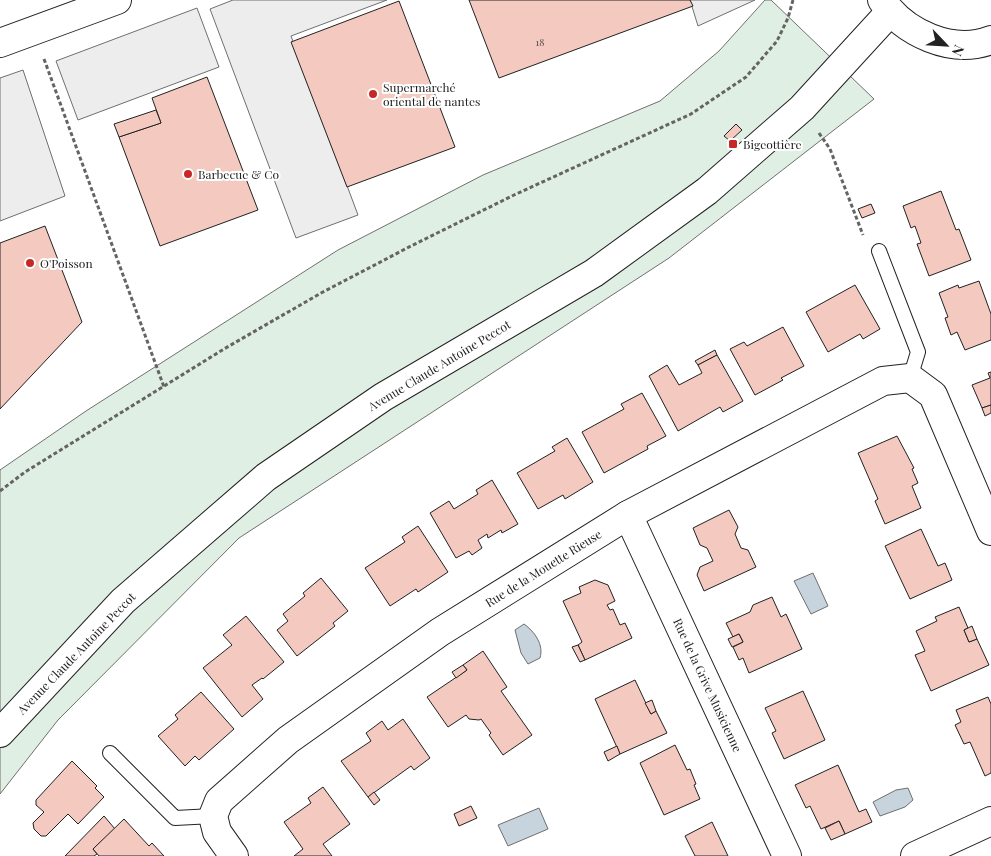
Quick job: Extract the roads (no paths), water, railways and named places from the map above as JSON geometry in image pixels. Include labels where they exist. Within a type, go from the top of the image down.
[{"type":"street","points":[[0,43],[117,0]]},
{"type":"street","points":[[886,6],[917,33],[949,44],[982,43],[991,40]]},
{"type":"street","name":"Avenue Claude Antoine Peccot","points":[[0,733],[123,601],[266,477],[383,397],[594,273],[706,191],[802,108],[886,6]]},
{"type":"street","points":[[910,378],[933,396],[991,532]]},
{"type":"street","name":"Rue de la Mouette Rieuse","points":[[213,816],[219,801],[288,740],[440,632],[628,515],[883,381],[910,378]]},
{"type":"street","name":"Rue de la Grive Musicienne","points":[[628,515],[787,856]]},
{"type":"street","points":[[213,816],[217,832],[234,856]]},
{"type":"street","points":[[915,856],[991,821]]},
{"type":"lane","points":[[879,251],[918,352],[910,378]]},
{"type":"lane","points":[[110,753],[175,818],[213,816]]},
{"type":"place","name":"Supermarché oriental de nantes","points":[[373,94]]},
{"type":"place","name":"Bigeottière","points":[[733,144]]},
{"type":"place","name":"Barbecue & Co","points":[[188,174]]},
{"type":"place","name":"O'Poisson","points":[[30,263]]}]
